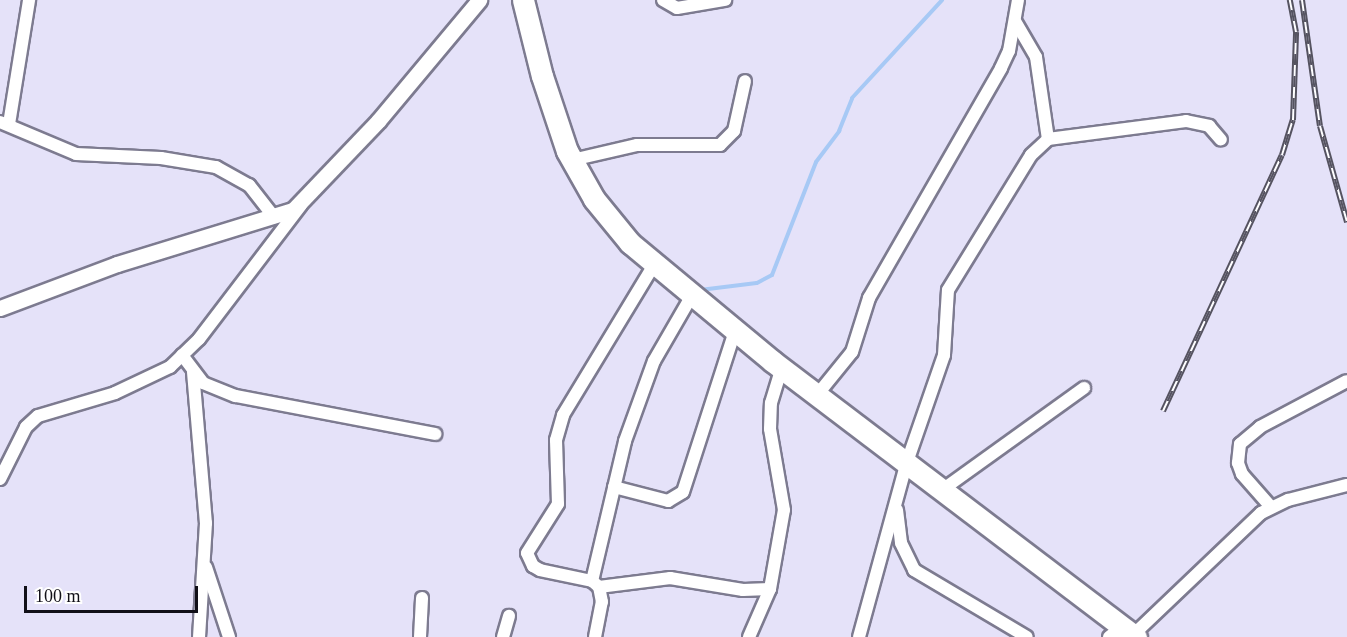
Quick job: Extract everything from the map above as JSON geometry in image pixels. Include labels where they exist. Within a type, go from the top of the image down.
[{"type":"highway","points":[[523,0],[545,86],[572,160],[610,220],[654,266],[691,297],[907,462],[1125,634]]},
{"type":"street","points":[[29,0],[4,123],[76,154],[185,160],[216,167],[249,185],[274,217]]},
{"type":"street","points":[[0,479],[26,428],[38,416],[125,389],[170,367],[182,355],[248,279],[301,205],[386,113],[479,0]]},
{"type":"street","points":[[663,0],[677,8],[725,0]]},
{"type":"street","points":[[817,395],[852,352],[869,298],[1001,68],[1015,21],[1018,0]]},
{"type":"street","points":[[1015,21],[1036,57],[1048,139]]},
{"type":"street","points":[[572,160],[637,145],[720,145],[734,131],[745,81]]},
{"type":"street","points":[[859,637],[907,462],[944,355],[948,290],[1031,155],[1048,139],[1186,121],[1209,126],[1221,140]]},
{"type":"street","points":[[0,308],[117,264],[274,217],[301,205]]},
{"type":"street","points":[[654,266],[563,415],[556,440],[558,504],[527,553],[532,566],[540,570],[595,584],[670,578],[743,590],[770,589]]},
{"type":"street","points":[[595,637],[602,602],[595,584],[625,441],[654,362],[691,297]]},
{"type":"street","points":[[614,487],[668,501],[683,492],[735,331]]},
{"type":"street","points":[[182,355],[203,383],[236,396],[435,434]]},
{"type":"street","points":[[749,637],[770,589],[784,510],[770,429],[771,403],[782,368]]},
{"type":"street","points":[[193,372],[206,515],[199,637]]},
{"type":"street","points":[[1271,507],[1242,474],[1238,463],[1240,444],[1260,427],[1347,381]]},
{"type":"street","points":[[942,490],[1084,388]]},
{"type":"street","points":[[1125,634],[1250,522],[1271,507],[1347,486]]},
{"type":"street","points":[[896,503],[901,543],[914,570],[1027,637]]},
{"type":"street","points":[[204,560],[229,637]]},
{"type":"street","points":[[420,637],[422,598]]},
{"type":"street","points":[[503,637],[508,616]]},
{"type":"waterway","points":[[700,290],[757,283],[772,275],[816,162],[839,131],[852,98],[942,0]]},
{"type":"railway","points":[[1163,411],[1282,155],[1293,120],[1296,32],[1290,0]]},
{"type":"railway","points":[[1302,0],[1320,126],[1347,222]]}]
